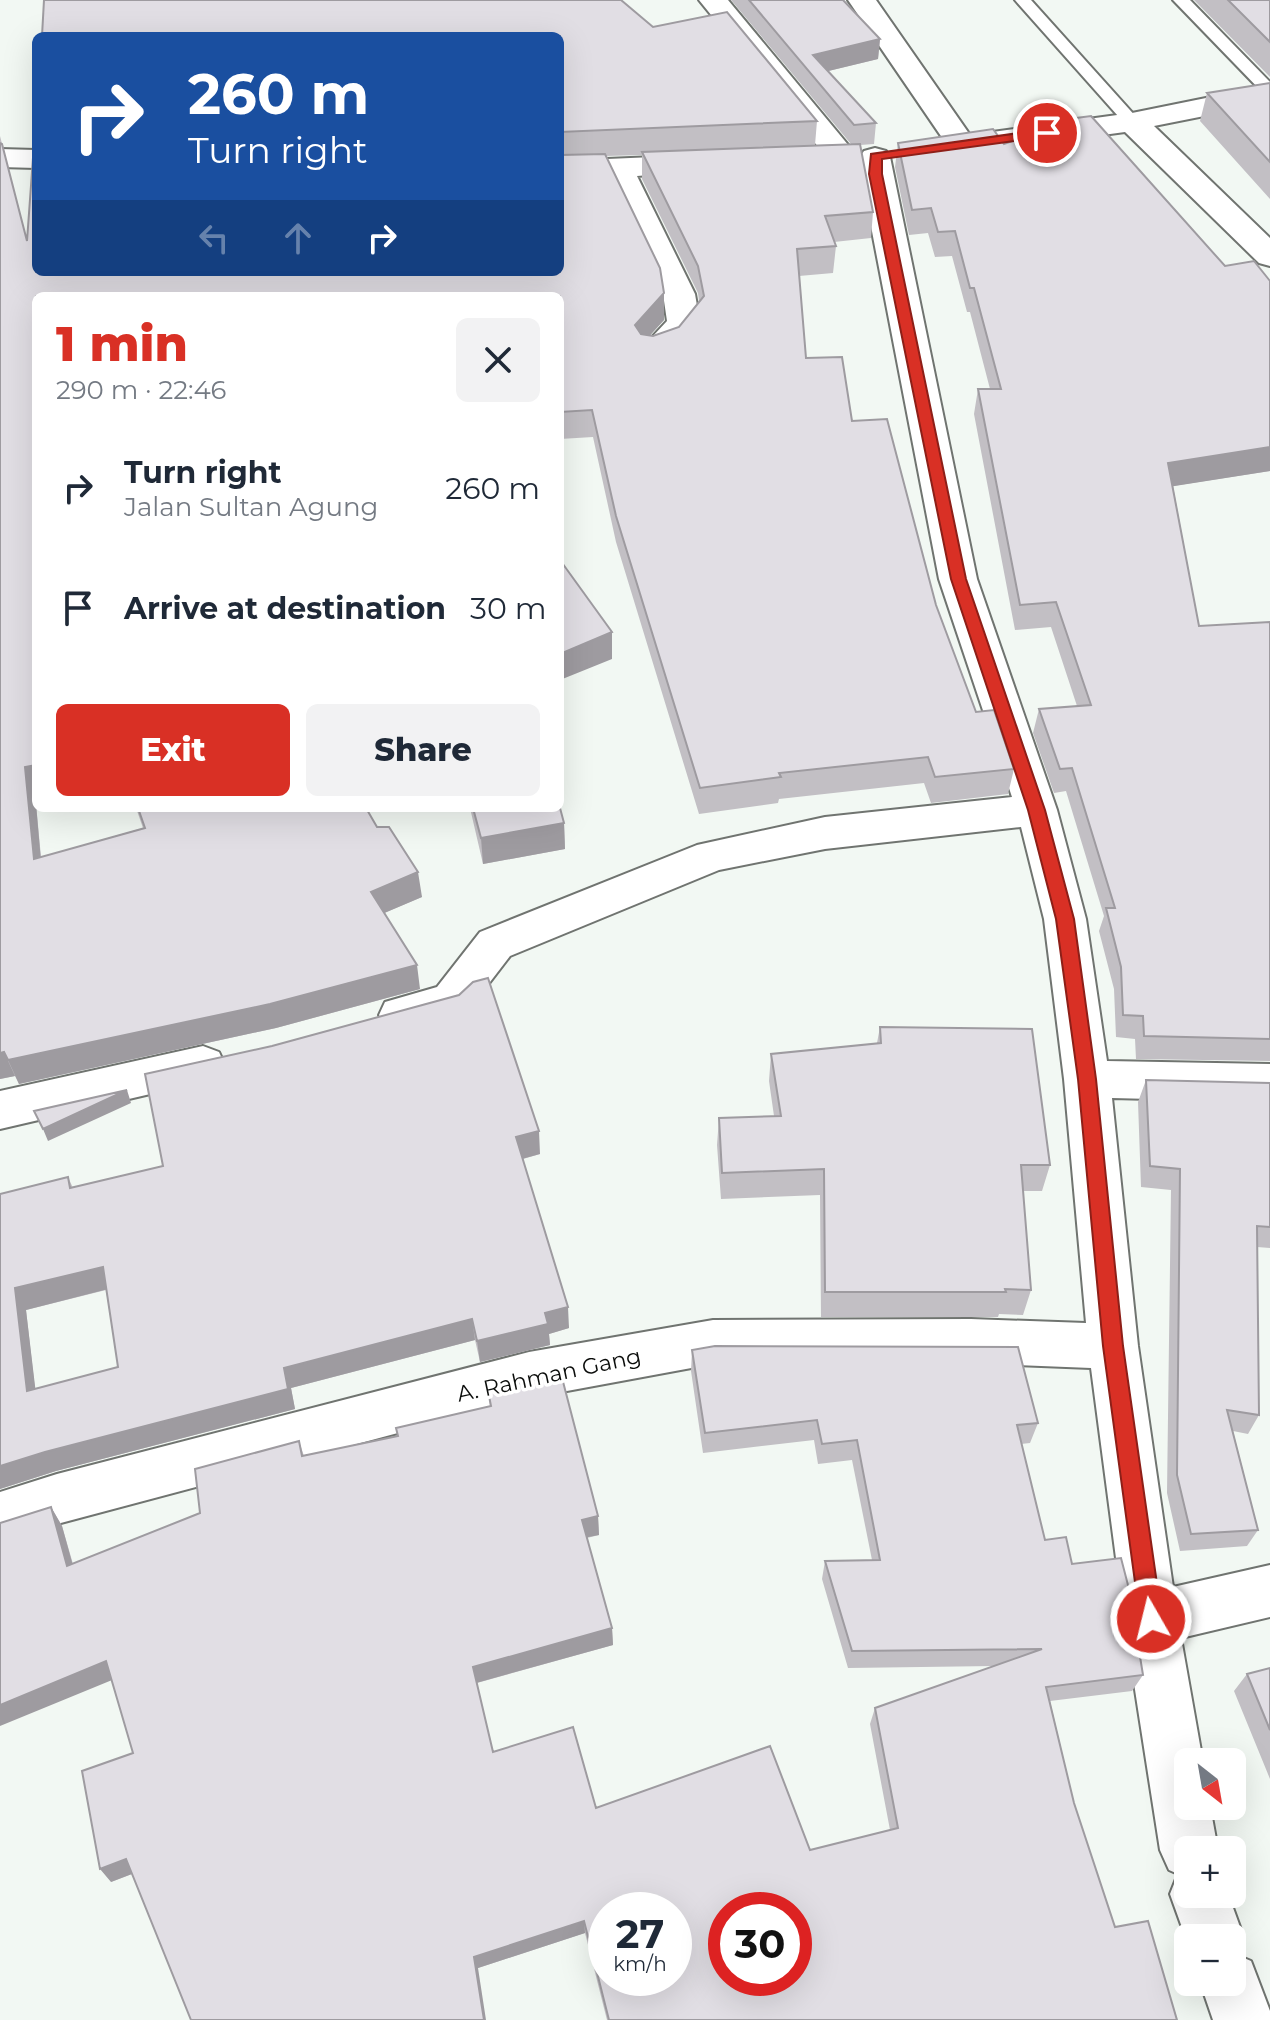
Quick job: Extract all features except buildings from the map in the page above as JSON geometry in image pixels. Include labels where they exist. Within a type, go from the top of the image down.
[{"type":"street","points":[[713,0],[871,156],[876,174],[958,579],[1037,810],[1065,919],[1087,1079],[1113,1346],[1151,1619],[1187,1836]]},
{"type":"street","points":[[862,0],[962,145]]},
{"type":"street","points":[[871,156],[1132,122],[1270,92]]},
{"type":"street","points":[[1132,122],[1270,256]]},
{"type":"street","points":[[0,158],[32,159]]},
{"type":"street","points":[[564,170],[723,163]]},
{"type":"street","points":[[618,168],[679,294],[684,323],[655,352]]},
{"type":"street","points":[[369,1024],[452,1000],[495,944],[712,856],[825,833],[1037,810]]},
{"type":"street","points":[[0,1110],[246,1056]]},
{"type":"street","points":[[1087,1079],[1270,1083]]},
{"type":"street","name":"A. Rahman Gang","points":[[0,1517],[57,1499],[529,1375],[713,1342],[971,1341],[1113,1346]]},
{"type":"street","points":[[1151,1619],[1270,1591]]},
{"type":"street","points":[[1235,1996],[1243,2020]]},
{"type":"lane","points":[[1023,0],[1132,122]]},
{"type":"lane","points":[[1181,0],[1270,92]]},
{"type":"route","points":[[1047,133],[875,157],[876,174],[958,579],[1037,810],[1065,919],[1087,1079],[1113,1346],[1151,1619]]}]
